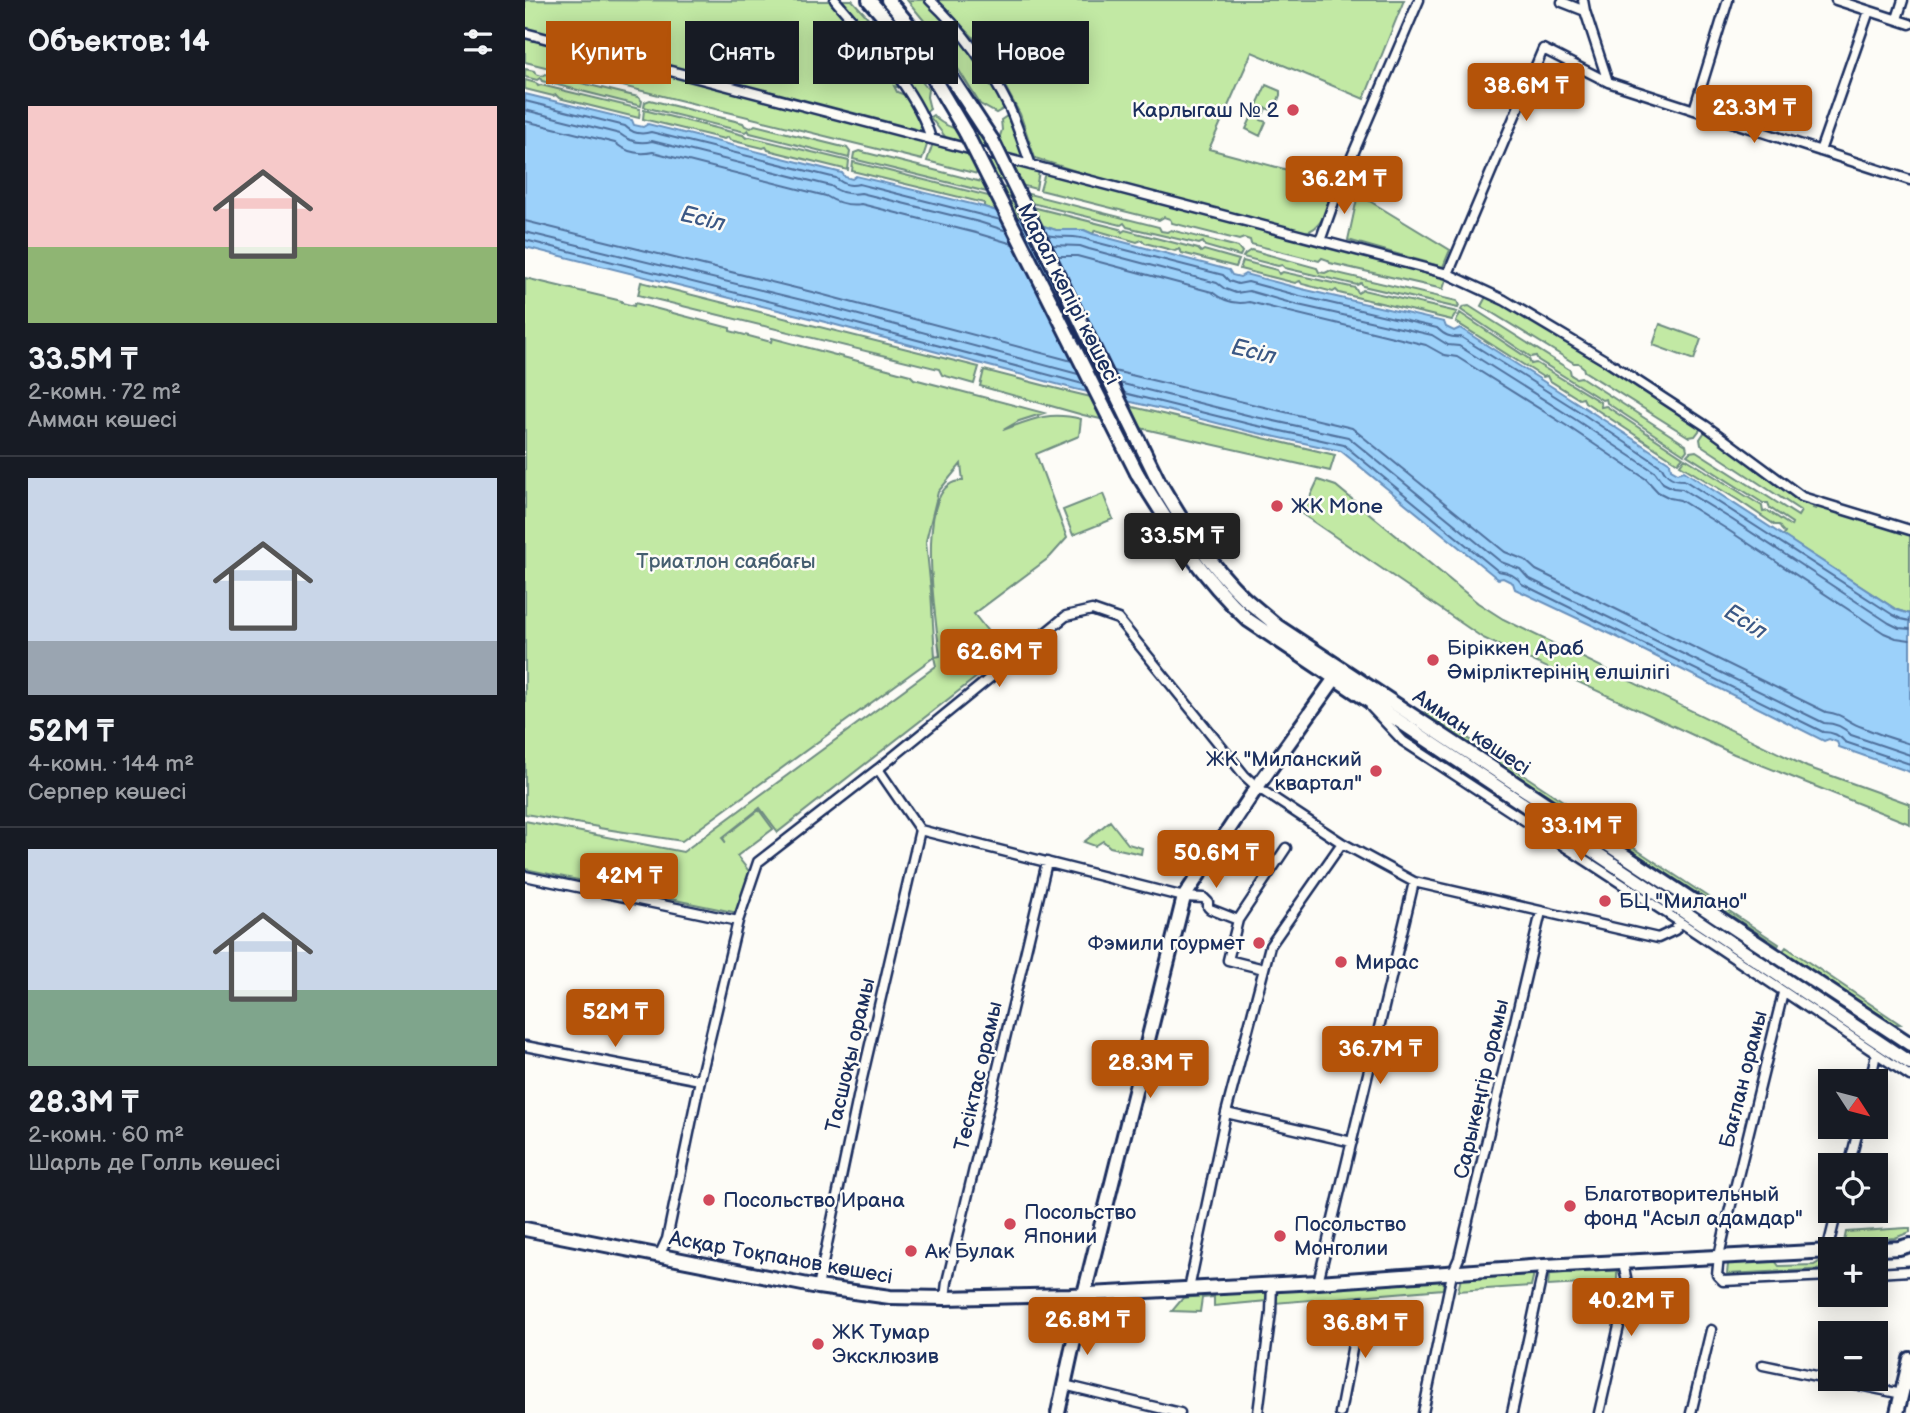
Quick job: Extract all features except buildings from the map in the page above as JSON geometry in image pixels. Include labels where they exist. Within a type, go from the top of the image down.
[{"type":"main road","name":"Марал көпірі көшесі","points":[[869,0],[935,79],[966,133],[1137,473]]},
{"type":"main road","name":"Марал көпірі көшесі","points":[[888,0],[942,64],[992,141],[1158,480]]},
{"type":"main road","name":"Амман көшесі","points":[[1137,473],[1183,548],[1222,596],[1248,620],[1338,674],[1910,1044]]},
{"type":"main road","name":"Амман көшесі","points":[[1158,480],[1193,537],[1243,597],[1338,674],[1362,697],[1910,1063]]},
{"type":"main road","points":[[1058,1413],[1084,1294],[1184,897],[1257,787],[1338,674]]},
{"type":"main road","name":"Асқар Тоқпанов көшесі","points":[[525,1229],[818,1287],[890,1297],[945,1298],[1189,1289],[1818,1252]]},
{"type":"main road","points":[[1888,1249],[1910,1245]]},
{"type":"main road","points":[[1897,1413],[1910,1359]]},
{"type":"street","points":[[835,0],[887,62],[923,116],[931,139]]},
{"type":"street","points":[[930,0],[966,38],[985,67],[1010,110],[1031,165]]},
{"type":"street","points":[[1320,241],[1341,182],[1419,0]]},
{"type":"street","points":[[1583,0],[1608,82]]},
{"type":"street","points":[[1694,110],[1728,0]]},
{"type":"street","points":[[1836,0],[1910,24]]},
{"type":"street","points":[[1897,19],[1903,0]]},
{"type":"street","points":[[1562,2],[1585,11]]},
{"type":"street","points":[[1820,151],[1869,10]]},
{"type":"street","points":[[525,33],[1448,274],[1504,300],[1608,362],[1706,426],[1802,497],[1910,530]]},
{"type":"street","points":[[1448,274],[1543,50],[1608,82],[1910,180]]},
{"type":"street","points":[[659,1256],[667,1239],[700,1080],[738,921],[758,862],[878,769],[1066,616],[1093,610],[1118,619],[1245,776],[1257,787],[1342,843],[1413,882],[1658,938],[1675,930],[1680,922]]},
{"type":"street","name":"Амман көшесі","points":[[1362,697],[1403,741],[1910,1076]]},
{"type":"street","points":[[878,769],[920,830],[1184,897],[1204,898],[1210,909],[1238,920]]},
{"type":"street","name":"Тасшоқы орамы","points":[[818,1287],[861,1083],[920,830]]},
{"type":"street","points":[[1189,1289],[1226,1113],[1270,946],[1342,843]]},
{"type":"street","points":[[1264,969],[1229,960],[1238,920],[1286,848]]},
{"type":"street","name":"Тесіктас орамы","points":[[945,1298],[1047,862]]},
{"type":"street","points":[[525,876],[738,921]]},
{"type":"street","points":[[1318,1282],[1413,882]]},
{"type":"street","name":"Сарыкеңгір орамы","points":[[1423,1413],[1452,1274],[1459,1258],[1541,912]]},
{"type":"street","name":"Бағлан орамы","points":[[1719,1256],[1783,993]]},
{"type":"street","points":[[525,1046],[700,1080]]},
{"type":"street","points":[[1873,1069],[1876,1054]]},
{"type":"street","points":[[1226,1113],[1352,1142]]},
{"type":"street","points":[[1719,1256],[1717,1275],[1723,1281],[1818,1277]]},
{"type":"street","points":[[1599,1413],[1628,1287],[1623,1263]]},
{"type":"street","points":[[1512,1413],[1544,1266]]},
{"type":"street","points":[[1888,1272],[1910,1271]]},
{"type":"street","points":[[1258,1413],[1272,1284]]},
{"type":"street","points":[[1340,1413],[1361,1302]]},
{"type":"street","points":[[1691,1413],[1711,1330]]},
{"type":"street","points":[[1763,1365],[1902,1394]]},
{"type":"street","points":[[1064,1385],[1180,1413]]},
{"type":"green space","points":[[525,0],[831,1],[847,21],[813,21],[813,84],[898,84],[901,88],[894,86],[897,92],[905,95],[925,129],[922,133],[928,142],[922,160],[614,84],[671,84],[671,21],[546,21],[546,67],[525,62]]},
{"type":"green space","points":[[842,0],[852,0],[871,21],[860,21]]},
{"type":"green space","points":[[907,0],[923,0],[944,21],[924,21]]},
{"type":"green space","points":[[936,0],[1404,0],[1364,99],[1252,52],[1209,149],[1329,181],[1334,185],[1321,220],[1312,230],[1305,232],[1088,175],[1035,158],[1020,114],[1004,84],[1089,84],[1089,21],[972,21],[972,36]]},
{"type":"green space","points":[[958,37],[972,56],[972,84],[990,84],[1005,108],[996,113],[980,104],[958,69]]},
{"type":"green space","points":[[525,69],[542,76],[546,74],[546,82],[540,78],[537,80],[525,77]]},
{"type":"green space","points":[[525,80],[538,86],[640,109],[639,118],[525,89]]},
{"type":"green space","points":[[554,84],[585,84],[638,97],[642,101],[641,106]]},
{"type":"green space","points":[[908,84],[924,84],[928,89],[930,109],[926,112]]},
{"type":"green space","points":[[1266,85],[1280,91],[1280,95],[1274,111],[1266,108],[1261,120],[1266,122],[1260,136],[1246,129]]},
{"type":"green space","points":[[650,100],[743,123],[751,128],[755,125],[847,148],[850,152],[849,158],[750,133],[748,130],[745,132],[644,107],[645,102]]},
{"type":"green space","points":[[644,110],[746,138],[849,161],[848,170],[730,140],[728,137],[724,139],[643,119]]},
{"type":"green space","points":[[933,115],[954,128],[999,139],[1001,120],[1007,116],[1025,156],[1019,159],[947,139],[930,117]]},
{"type":"green space","points":[[933,143],[1039,171],[1036,189],[927,161]]},
{"type":"green space","points":[[859,151],[1159,227],[1161,231],[1171,230],[1238,247],[1242,252],[1240,256],[1205,246],[1203,242],[1199,244],[1127,227],[1124,223],[1121,225],[853,159],[854,153]]},
{"type":"green space","points":[[853,162],[1239,260],[1236,267],[1182,253],[1179,249],[1175,251],[1142,240],[1137,242],[1095,230],[1093,234],[1084,230],[1056,230],[984,207],[984,203],[852,171]]},
{"type":"green space","points":[[1045,173],[1447,277],[1443,289],[1330,263],[1322,258],[1319,261],[1251,244],[1250,240],[1244,238],[1239,240],[1172,223],[1164,217],[1159,220],[1040,190]]},
{"type":"green space","points":[[1358,194],[1450,250],[1443,267],[1348,240]]},
{"type":"green space","points":[[1251,250],[1317,268],[1319,272],[1329,271],[1457,301],[1459,306],[1458,308],[1243,257]]},
{"type":"green space","points":[[1243,261],[1277,270],[1279,274],[1283,272],[1355,288],[1358,293],[1363,290],[1457,312],[1452,320],[1339,293],[1336,290],[1333,292],[1302,284],[1300,281],[1295,283],[1240,269]]},
{"type":"green space","name":"Триатлон саябағы","points":[[525,278],[634,306],[635,303],[730,328],[730,331],[771,342],[772,338],[1044,413],[1019,421],[1003,430],[1050,416],[1081,419],[1079,436],[1036,454],[1067,538],[1050,557],[974,614],[1006,654],[778,832],[760,808],[722,838],[726,843],[723,838],[759,810],[773,829],[737,856],[752,875],[738,913],[525,869],[525,821],[683,852],[936,666],[934,657],[682,841],[525,814]],"holes":[[[961,464],[963,481],[947,486],[937,503],[932,527],[932,587],[940,656],[935,657],[926,541],[938,492]]]},
{"type":"green space","points":[[641,282],[979,367],[974,384],[942,375],[939,369],[638,295]]},
{"type":"green space","points":[[1487,295],[1702,427],[1695,436],[1689,437],[1584,371],[1578,363],[1481,306]]},
{"type":"green space","points":[[1469,306],[1570,370],[1571,375],[1581,377],[1686,445],[1687,450],[1684,454],[1607,403],[1606,399],[1602,400],[1538,360],[1536,356],[1531,357],[1461,310]]},
{"type":"green space","points":[[1460,313],[1529,359],[1531,364],[1536,363],[1600,402],[1601,407],[1606,406],[1683,457],[1678,463],[1585,402],[1583,398],[1579,399],[1547,376],[1543,377],[1456,322]]},
{"type":"green space","points":[[1660,324],[1701,339],[1694,360],[1653,345]]},
{"type":"green space","points":[[984,370],[1335,455],[1330,471],[1083,415],[980,386]]},
{"type":"green space","points":[[1706,430],[1793,497],[1814,505],[1813,508],[1818,506],[1910,533],[1910,614],[1897,610],[1783,536],[1785,533],[1779,525],[1680,465],[1685,458],[1762,506],[1763,512],[1768,511],[1791,526],[1792,523],[1770,508],[1768,503],[1763,503],[1687,455],[1696,451],[1798,516],[1801,511],[1701,445],[1700,439]]},
{"type":"green space","points":[[1318,480],[1336,486],[1478,603],[1503,619],[1807,767],[1910,804],[1910,824],[1734,754],[1483,638],[1302,514]]},
{"type":"green space","points":[[1103,494],[1113,519],[1073,535],[1063,510]]},
{"type":"green space","points":[[1419,712],[1430,713],[1779,944],[1778,946]]},
{"type":"green space","points":[[1110,821],[1128,844],[1142,848],[1141,854],[1110,847],[1103,841],[1095,846],[1084,842]]},
{"type":"green space","points":[[1786,947],[1900,1024],[1894,1024],[1783,951]]},
{"type":"green space","points":[[1910,1228],[1910,1232],[1888,1239],[1845,1237],[1846,1232]]},
{"type":"green space","points":[[1775,1261],[1779,1266],[1818,1263],[1818,1270],[1727,1274],[1728,1264]]},
{"type":"green space","points":[[1617,1270],[1617,1282],[1548,1286],[1549,1274]]},
{"type":"green space","points":[[1534,1273],[1531,1286],[1458,1291],[1461,1278]]},
{"type":"green space","points":[[1444,1278],[1443,1289],[1275,1303],[1276,1288]]},
{"type":"green space","points":[[1268,1289],[1267,1301],[1214,1306],[1214,1297],[1202,1298],[1200,1312],[1172,1311],[1183,1298]]},
{"type":"water","name":"Есіл","points":[[525,94],[632,120],[634,125],[643,127],[648,124],[842,173],[852,179],[856,176],[984,207],[1056,230],[1084,230],[1229,270],[1232,275],[1240,277],[1245,274],[1444,322],[1446,327],[1454,331],[1460,328],[1670,463],[1671,469],[1678,473],[1684,471],[1897,610],[1910,614],[1910,772],[1839,747],[1837,742],[1829,739],[1824,741],[1515,589],[1513,583],[1503,578],[1498,579],[1341,451],[1075,389],[810,318],[525,247]]},
{"type":"place","name":"Карлыгаш № 2","points":[[1293,110]]},
{"type":"place","name":"ЖК Mone","points":[[1277,506]]},
{"type":"place","name":"Біріккен Араб Әмірліктерінің елшілігі","points":[[1433,660]]},
{"type":"place","name":"ЖК \"Миланский квартал\"","points":[[1376,771]]},
{"type":"place","name":"БЦ \"Милано\"","points":[[1605,901]]},
{"type":"place","name":"Фэмили гоурмет","points":[[1259,943]]},
{"type":"place","name":"Мирас","points":[[1341,962]]},
{"type":"place","name":"Посольство Ирана","points":[[709,1200]]},
{"type":"place","name":"Благотворительный фонд \"Асыл адамдар\"","points":[[1570,1206]]},
{"type":"place","name":"Посольство Японии","points":[[1010,1224]]},
{"type":"place","name":"Посольство Монголии","points":[[1280,1236]]},
{"type":"place","name":"Ак Булак","points":[[911,1251]]},
{"type":"place","name":"ЖК Тумар Эксклюзив","points":[[818,1344]]}]
